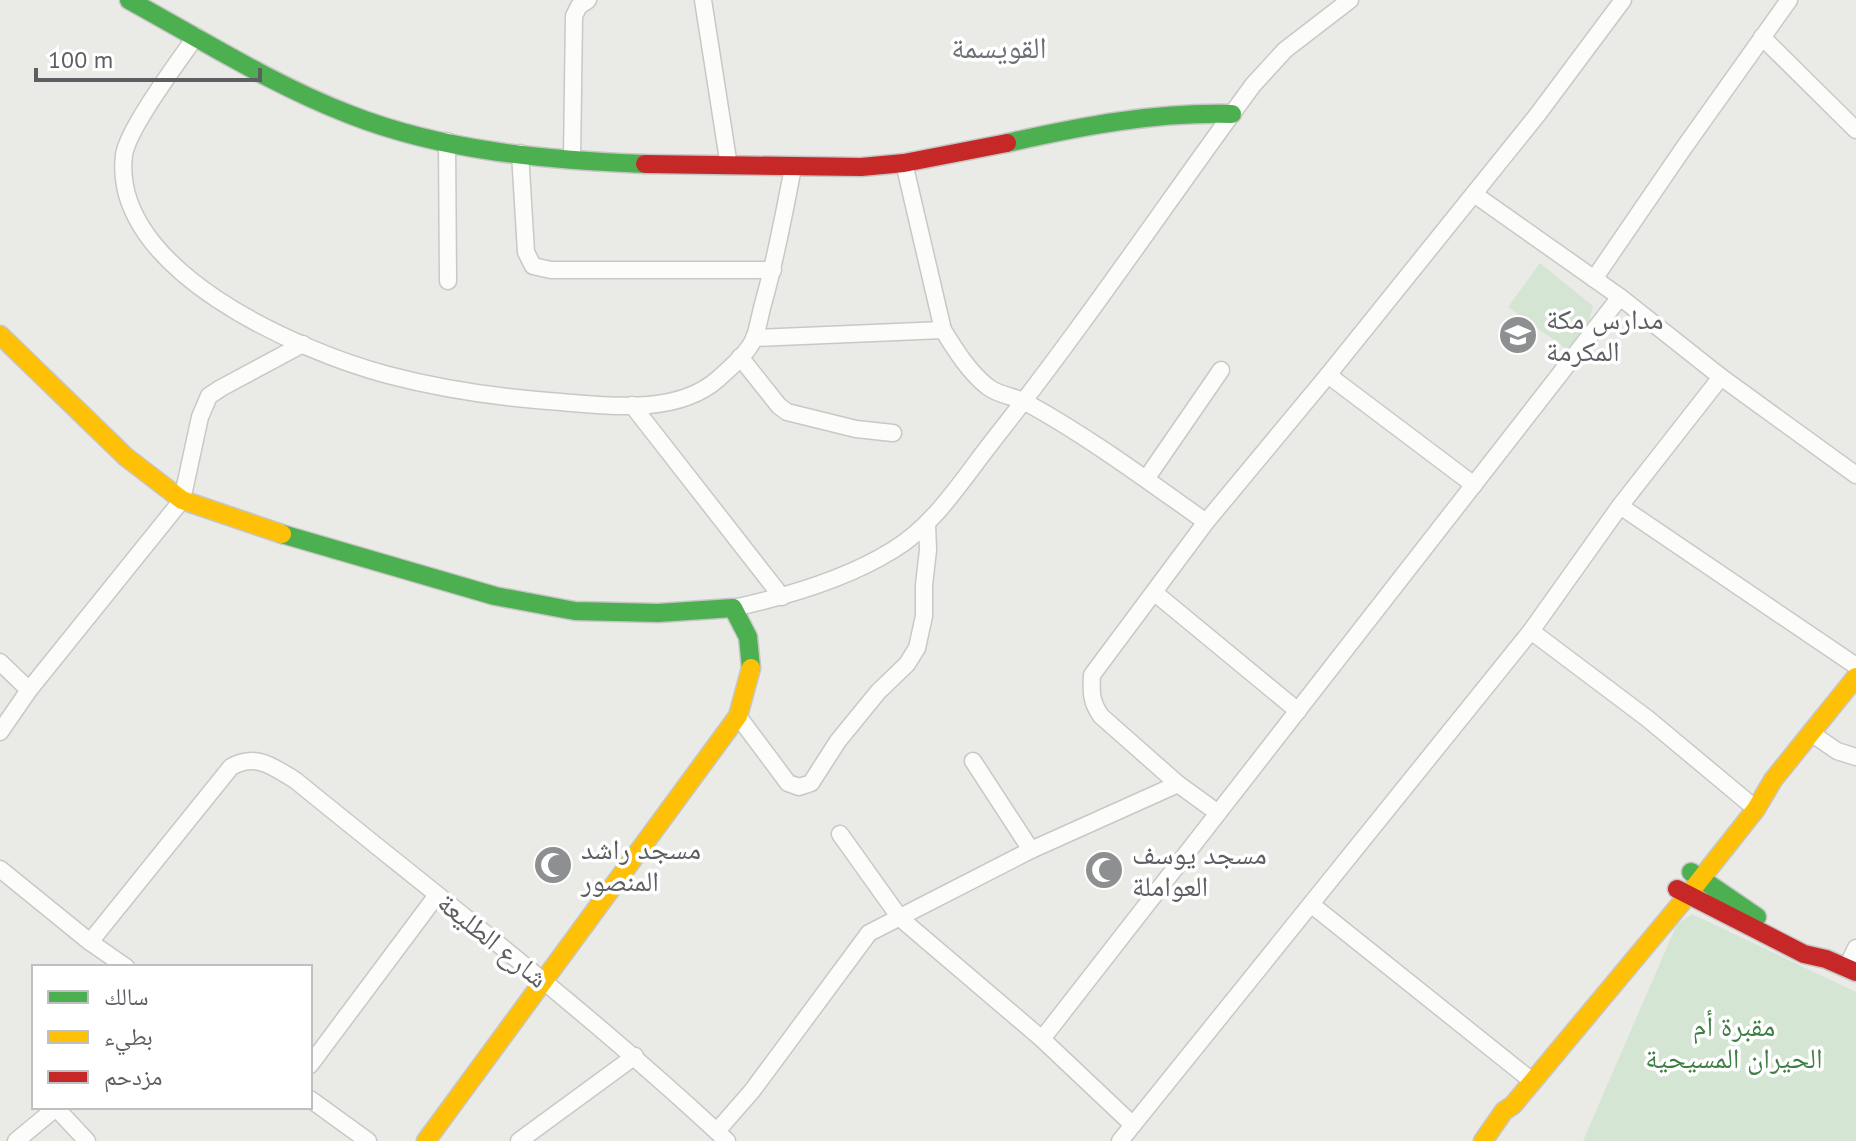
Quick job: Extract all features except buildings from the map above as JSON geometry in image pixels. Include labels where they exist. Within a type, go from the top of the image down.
[{"type":"street","points":[[129,0],[316,100],[372,122],[447,141],[572,159],[643,165],[793,168],[904,163],[1151,116],[1205,112],[1232,114]]},
{"type":"street","points":[[572,159],[574,16],[579,6],[588,0]]},
{"type":"street","points":[[703,0],[729,166]]},
{"type":"street","points":[[0,335],[126,457],[182,500],[308,543],[495,596],[575,611],[658,613],[733,608],[782,597],[894,550],[927,524],[1024,401],[1253,85],[1285,50],[1350,0]]},
{"type":"street","points":[[1218,813],[1178,784],[1101,716],[1091,693],[1092,675],[1206,522],[1538,114],[1623,0]]},
{"type":"street","points":[[1594,279],[1789,0]]},
{"type":"street","points":[[196,36],[130,137],[124,152],[129,202],[143,232],[187,278],[241,314],[303,344],[385,374],[458,391],[502,398],[632,405],[675,401],[702,391],[740,357],[754,338],[773,270],[793,168]]},
{"type":"street","points":[[1762,37],[1856,130]]},
{"type":"street","points":[[447,141],[448,281]]},
{"type":"street","points":[[520,153],[526,252],[533,266],[551,270],[773,270]]},
{"type":"street","points":[[904,163],[943,330],[975,376],[991,390],[1024,401],[1146,479],[1206,522]]},
{"type":"street","points":[[1474,194],[1620,297],[1721,377],[1856,475]]},
{"type":"street","points":[[1042,1039],[1620,297]]},
{"type":"street","points":[[754,338],[943,330]]},
{"type":"street","points":[[0,732],[29,690],[182,500],[200,417],[209,396],[303,344]]},
{"type":"street","points":[[740,357],[787,412],[856,429],[893,433]]},
{"type":"street","points":[[1146,479],[1221,370]]},
{"type":"street","points":[[1328,375],[1474,485]]},
{"type":"street","points":[[1120,1141],[1531,631],[1620,506],[1721,377]]},
{"type":"street","points":[[632,405],[782,597]]},
{"type":"street","points":[[1620,506],[1856,666]]},
{"type":"street","points":[[738,716],[788,783],[799,787],[811,783],[838,741],[878,692],[907,664],[917,648],[924,616],[927,524]]},
{"type":"street","points":[[1155,593],[1298,711]]},
{"type":"street","points":[[426,1141],[738,716],[752,681],[752,659],[745,627],[733,608]]},
{"type":"street","points":[[1531,631],[1648,719],[1752,805]]},
{"type":"street","points":[[0,662],[29,690]]},
{"type":"street","points":[[1483,1141],[1504,1111],[1506,1100],[1528,1078],[1696,876],[1856,677]]},
{"type":"street","points":[[1811,733],[1837,751],[1856,757]]},
{"type":"street","name":"شارع الطليعة","points":[[90,942],[231,767],[245,759],[260,762],[295,780],[543,980],[635,1056],[722,1136]]},
{"type":"street","points":[[973,761],[1031,850]]},
{"type":"street","points":[[722,1136],[869,933],[1031,850],[1178,784]]},
{"type":"street","points":[[840,834],[900,918],[1042,1039],[1133,1125]]},
{"type":"street","points":[[0,869],[123,965]]},
{"type":"street","points":[[1696,876],[1753,914],[1810,945],[1826,959]]},
{"type":"street","points":[[1682,892],[1804,954],[1851,970],[1856,948]]},
{"type":"street","points":[[312,1062],[437,895]]},
{"type":"street","points":[[1312,905],[1528,1078]]},
{"type":"street","points":[[519,1141],[635,1056]]},
{"type":"street","points":[[312,1100],[368,1141]]},
{"type":"street","points":[[16,1141],[54,1109]]},
{"type":"street","points":[[58,1109],[87,1141]]},
{"type":"green space","points":[[1540,263],[1593,306],[1589,322],[1568,350],[1508,307]]},
{"type":"green space","name":"مقبرة أم الحيران المسيحية","points":[[1692,914],[1856,992],[1856,1141],[1583,1141],[1677,924]]},
{"type":"traffic: fast","points":[[129,0],[294,90],[386,127],[495,152],[645,164]]},
{"type":"traffic: fast","points":[[1007,143],[1119,121],[1175,115],[1232,114]]},
{"type":"traffic: fast","points":[[282,534],[495,596],[575,611],[658,613],[733,608],[748,637],[751,668]]},
{"type":"traffic: fast","points":[[1691,872],[1757,917]]},
{"type":"traffic: slow","points":[[0,335],[126,457],[182,500],[282,534]]},
{"type":"traffic: slow","points":[[426,1141],[738,716],[751,668]]},
{"type":"traffic: slow","points":[[1483,1141],[1504,1111],[1513,1105],[1688,895],[1756,809],[1773,780],[1856,677]]},
{"type":"traffic: jam","points":[[645,164],[861,167],[904,163],[1007,143]]},
{"type":"traffic: jam","points":[[1677,889],[1804,954],[1826,959],[1856,972]]},
{"type":"place","name":"مدارس مكة المكرمة","points":[[1518,335]]},
{"type":"place","name":"مسجد راشد المنصور","points":[[553,865]]},
{"type":"place","name":"مسجد يوسف العواملة","points":[[1104,870]]},
{"type":"district","name":"القويسمة","points":[[999,48]]}]
